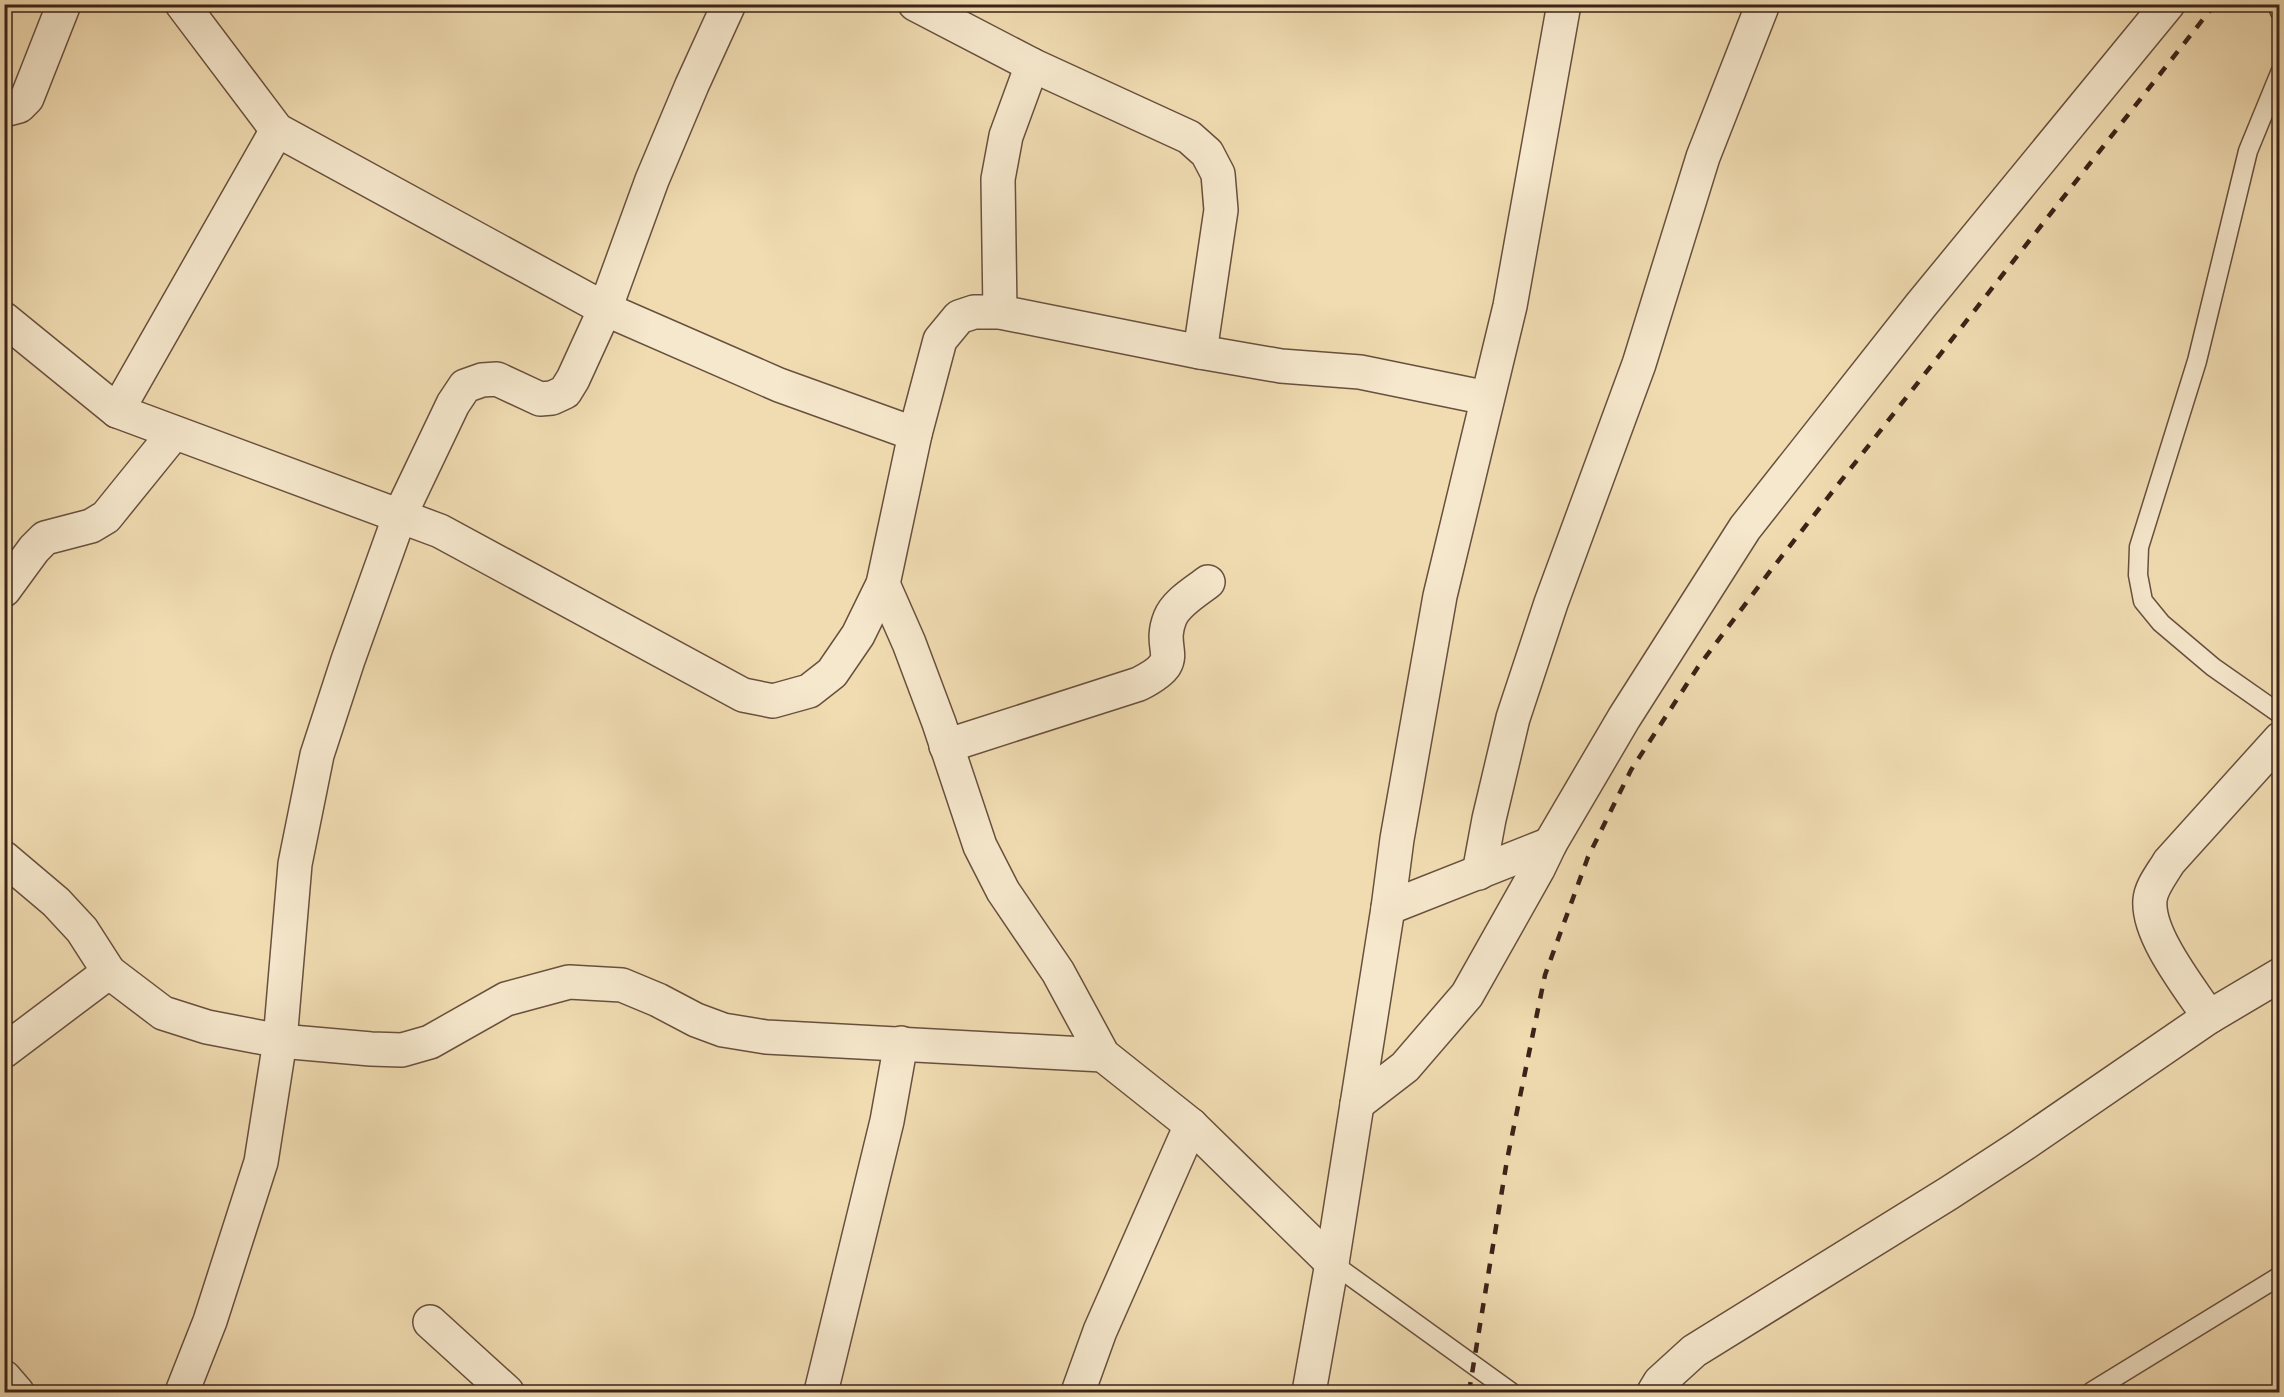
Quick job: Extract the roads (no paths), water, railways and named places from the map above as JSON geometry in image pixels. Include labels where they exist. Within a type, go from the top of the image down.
[{"type":"street","points":[[4,110],[20,106],[27,98],[64,4]]},
{"type":"street","points":[[182,4],[277,130],[605,309],[779,385],[915,435]]},
{"type":"street","points":[[182,1392],[210,1321],[261,1162],[280,1041],[295,864],[317,754],[400,515],[453,404],[465,386],[482,380],[497,379],[540,399],[552,398],[565,392],[605,309],[652,180],[729,4]]},
{"type":"street","points":[[915,4],[1032,65],[1189,137],[1207,153],[1218,174],[1221,210],[1200,352]]},
{"type":"street","points":[[1309,1392],[1332,1263],[1397,839],[1440,596],[1510,306],[1564,4]]},
{"type":"street","points":[[1479,873],[1488,819],[1513,718],[1551,603],[1639,364],[1703,157],[1763,4]]},
{"type":"street","points":[[1357,1104],[1405,1067],[1467,995],[1550,844],[1630,709],[1745,528],[1921,305],[2168,4]]},
{"type":"street","points":[[1000,312],[998,179],[1006,136],[1032,65]]},
{"type":"street","points":[[117,411],[277,130]]},
{"type":"street","points":[[4,319],[117,411],[440,531],[743,695],[773,701],[809,691],[832,673],[858,635],[883,584],[915,435],[940,340],[958,317],[974,312],[1000,312],[1200,352],[1281,366],[1360,372],[1487,398]]},
{"type":"street","points":[[4,590],[34,549],[45,538],[92,526],[106,517],[174,433]]},
{"type":"street","points":[[946,746],[1139,684],[1150,678],[1165,667],[1168,626],[1175,609],[1208,582]]},
{"type":"street","points":[[883,584],[912,653],[980,846],[1003,891],[1058,972],[1103,1055],[1191,1125],[1332,1263]]},
{"type":"street","points":[[2209,1017],[2158,938],[2152,921],[2150,899],[2157,881],[2169,862],[2280,739]]},
{"type":"street","points":[[1388,908],[1550,844]]},
{"type":"street","points":[[4,858],[56,902],[82,930],[109,972],[163,1013],[207,1027],[280,1041],[371,1050],[402,1050],[430,1042],[506,999],[569,982],[622,985],[658,1000],[696,1020],[723,1030],[766,1037],[1103,1055]]},
{"type":"street","points":[[4,1051],[109,972]]},
{"type":"street","points":[[1654,1392],[1660,1382],[1694,1351],[2018,1148],[2209,1017],[2280,975]]},
{"type":"street","points":[[821,1392],[887,1121],[901,1043]]},
{"type":"street","points":[[1078,1392],[1100,1332],[1191,1125]]},
{"type":"street","points":[[430,1323],[507,1392]]},
{"type":"street","points":[[4,1377],[17,1392]]},
{"type":"lane","points":[[2277,4],[2280,12]]},
{"type":"lane","points":[[2280,73],[2248,151],[2196,362],[2139,547],[2138,575],[2143,601],[2161,623],[2213,667],[2280,714]]},
{"type":"lane","points":[[1332,1263],[1511,1392]]},
{"type":"lane","points":[[2091,1392],[2280,1276]]},
{"type":"railway","points":[[1469,1392],[1507,1160],[1545,975],[1588,857],[1631,770],[1698,667],[1771,570],[2215,4]]}]
